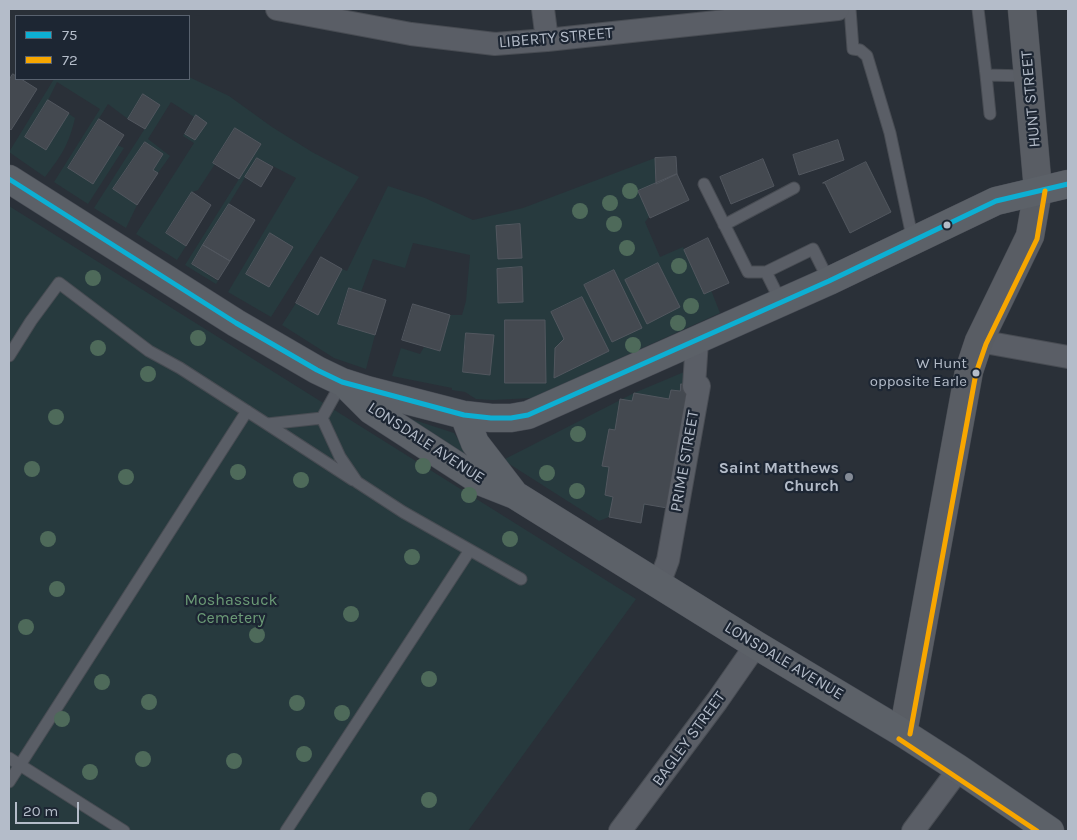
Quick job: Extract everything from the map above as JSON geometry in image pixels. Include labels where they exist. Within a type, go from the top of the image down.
[{"type":"main road","name":"HUNT STREET","points":[[903,733],[969,371],[979,341],[1030,236],[1038,190],[1022,9]]},
{"type":"main road","name":"LONSDALE AVENUE","points":[[9,179],[236,323],[317,370],[342,382],[367,390],[464,415],[475,443],[515,495]]},
{"type":"main road","points":[[464,415],[501,418],[528,415],[829,281],[996,201],[1068,184]]},
{"type":"main road","name":"LONSDALE AVENUE","points":[[342,382],[371,410],[482,482],[515,495],[756,645],[903,733],[1050,831]]},
{"type":"street","name":"LIBERTY STREET","points":[[277,9],[303,11],[412,34],[496,44],[547,40],[781,11],[838,9]]},
{"type":"street","points":[[543,9],[547,40]]},
{"type":"street","name":"PRIME STREET","points":[[659,584],[668,560],[699,386],[694,386],[697,341]]},
{"type":"street","points":[[979,341],[1068,357]]},
{"type":"street","name":"BAGLEY STREET","points":[[620,831],[717,701],[756,645]]},
{"type":"street","points":[[913,831],[959,770]]},
{"type":"lane","points":[[850,9],[853,49],[860,50],[867,56],[890,133],[913,241]]},
{"type":"lane","points":[[978,9],[990,114]]},
{"type":"lane","points":[[986,75],[1028,76]]},
{"type":"lane","points":[[704,184],[748,272],[766,272],[813,249],[829,281]]},
{"type":"lane","points":[[724,224],[794,188]]},
{"type":"lane","points":[[766,272],[781,302]]},
{"type":"lane","points":[[9,356],[31,321],[59,283],[149,351],[180,368],[403,512],[521,579]]},
{"type":"lane","points":[[322,418],[342,382]]},
{"type":"lane","points":[[9,782],[247,411]]},
{"type":"lane","points":[[267,424],[322,418]]},
{"type":"lane","points":[[322,418],[340,457],[357,482]]},
{"type":"lane","points":[[286,831],[470,550]]},
{"type":"lane","points":[[9,758],[124,831]]},
{"type":"green space","points":[[190,77],[229,96],[272,127],[312,152],[359,177],[271,317],[228,292],[296,178],[257,158],[192,264],[218,281],[216,284],[185,265],[261,144],[235,128],[198,190],[192,192],[166,233],[186,246],[177,260],[136,234],[194,143],[183,136],[194,117],[171,102],[148,139],[170,156],[158,173],[153,170],[163,154],[145,142],[113,189],[137,205],[126,228],[94,208],[160,105],[143,95],[128,119],[108,104],[68,168],[117,145],[124,148],[88,204],[54,182],[100,109],[57,82],[48,100],[75,118],[64,149],[56,162],[45,177],[9,152],[53,80],[190,80]]},
{"type":"green space","points":[[655,158],[654,201],[649,217],[645,222],[660,257],[683,247],[704,294],[711,290],[720,313],[532,398],[476,399],[465,392],[452,390],[452,388],[392,376],[401,348],[420,354],[424,347],[440,351],[450,315],[462,315],[466,301],[470,255],[413,243],[405,268],[373,259],[361,292],[349,289],[338,323],[375,335],[366,369],[334,358],[282,325],[296,303],[318,315],[342,269],[347,271],[388,186],[425,198],[473,220],[523,208]]},
{"type":"green space","name":"Moshassuck Cemetery","points":[[9,206],[636,599],[468,831],[9,831]]},
{"type":"green space","points":[[696,367],[673,509],[645,504],[641,523],[609,517],[599,521],[503,460],[634,393]]},
{"type":"green space","points":[[402,416],[454,433],[479,471]]},
{"type":"building","points":[[13,74],[15,80],[23,80],[37,89],[11,130],[9,128],[9,80]]},
{"type":"building","points":[[143,94],[160,105],[145,129],[128,119]]},
{"type":"building","points":[[48,100],[69,113],[46,150],[25,137]]},
{"type":"building","points":[[196,115],[207,123],[195,140],[185,134]]},
{"type":"building","points":[[99,119],[124,135],[93,184],[68,168]]},
{"type":"building","points":[[235,128],[261,144],[239,179],[213,163]]},
{"type":"building","points":[[838,140],[844,160],[799,175],[793,155]]},
{"type":"building","points":[[145,142],[163,154],[153,170],[158,173],[137,205],[113,189]]},
{"type":"building","points":[[676,157],[677,174],[656,184],[655,158]]},
{"type":"building","points":[[257,158],[273,167],[261,187],[245,177]]},
{"type":"building","points":[[763,159],[774,186],[731,204],[720,177]]},
{"type":"building","points":[[866,162],[891,212],[850,233],[825,183],[823,183]]},
{"type":"building","points":[[677,174],[689,200],[650,218],[638,191]]},
{"type":"building","points":[[192,192],[211,205],[186,246],[166,233]]},
{"type":"building","points":[[229,204],[255,220],[230,261],[203,245]]},
{"type":"building","points":[[520,224],[522,258],[498,259],[496,226]]},
{"type":"building","points":[[270,233],[293,247],[269,287],[246,274]]},
{"type":"building","points":[[708,238],[729,283],[704,294],[684,250]]},
{"type":"building","points":[[203,245],[230,261],[218,280],[192,264]]},
{"type":"building","points":[[321,257],[342,269],[318,315],[296,303]]},
{"type":"building","points":[[658,263],[680,307],[647,324],[625,280]]},
{"type":"building","points":[[522,267],[523,302],[498,303],[497,269]]},
{"type":"building","points":[[614,270],[642,328],[612,342],[584,285]]},
{"type":"building","points":[[349,288],[386,300],[375,335],[338,324]]},
{"type":"building","points":[[582,297],[609,351],[554,378],[555,348],[564,339],[551,312]]},
{"type":"building","points":[[413,304],[450,315],[440,351],[402,340]]},
{"type":"building","points":[[505,320],[545,320],[546,383],[505,383]]},
{"type":"building","points":[[466,333],[494,335],[490,375],[463,372]]},
{"type":"building","points":[[681,384],[694,386],[673,509],[644,504],[641,523],[609,517],[613,497],[605,495],[609,467],[602,466],[609,429],[615,430],[620,399],[632,401],[634,393],[669,399],[671,390],[680,391]]},
{"type":"transit line","name":"75","points":[[9,179],[236,323],[317,370],[342,382],[464,415],[491,418],[511,418],[528,415],[829,281],[996,201],[1068,184]]},
{"type":"transit line","name":"72","points":[[910,734],[976,373],[986,344],[1037,239],[1045,191]]},
{"type":"transit line","name":"72","points":[[899,739],[1037,831]]},
{"type":"place","name":"W Hunt opposite Earle","points":[[976,373]]},
{"type":"place","name":"Saint Matthews Church","points":[[849,477]]}]
